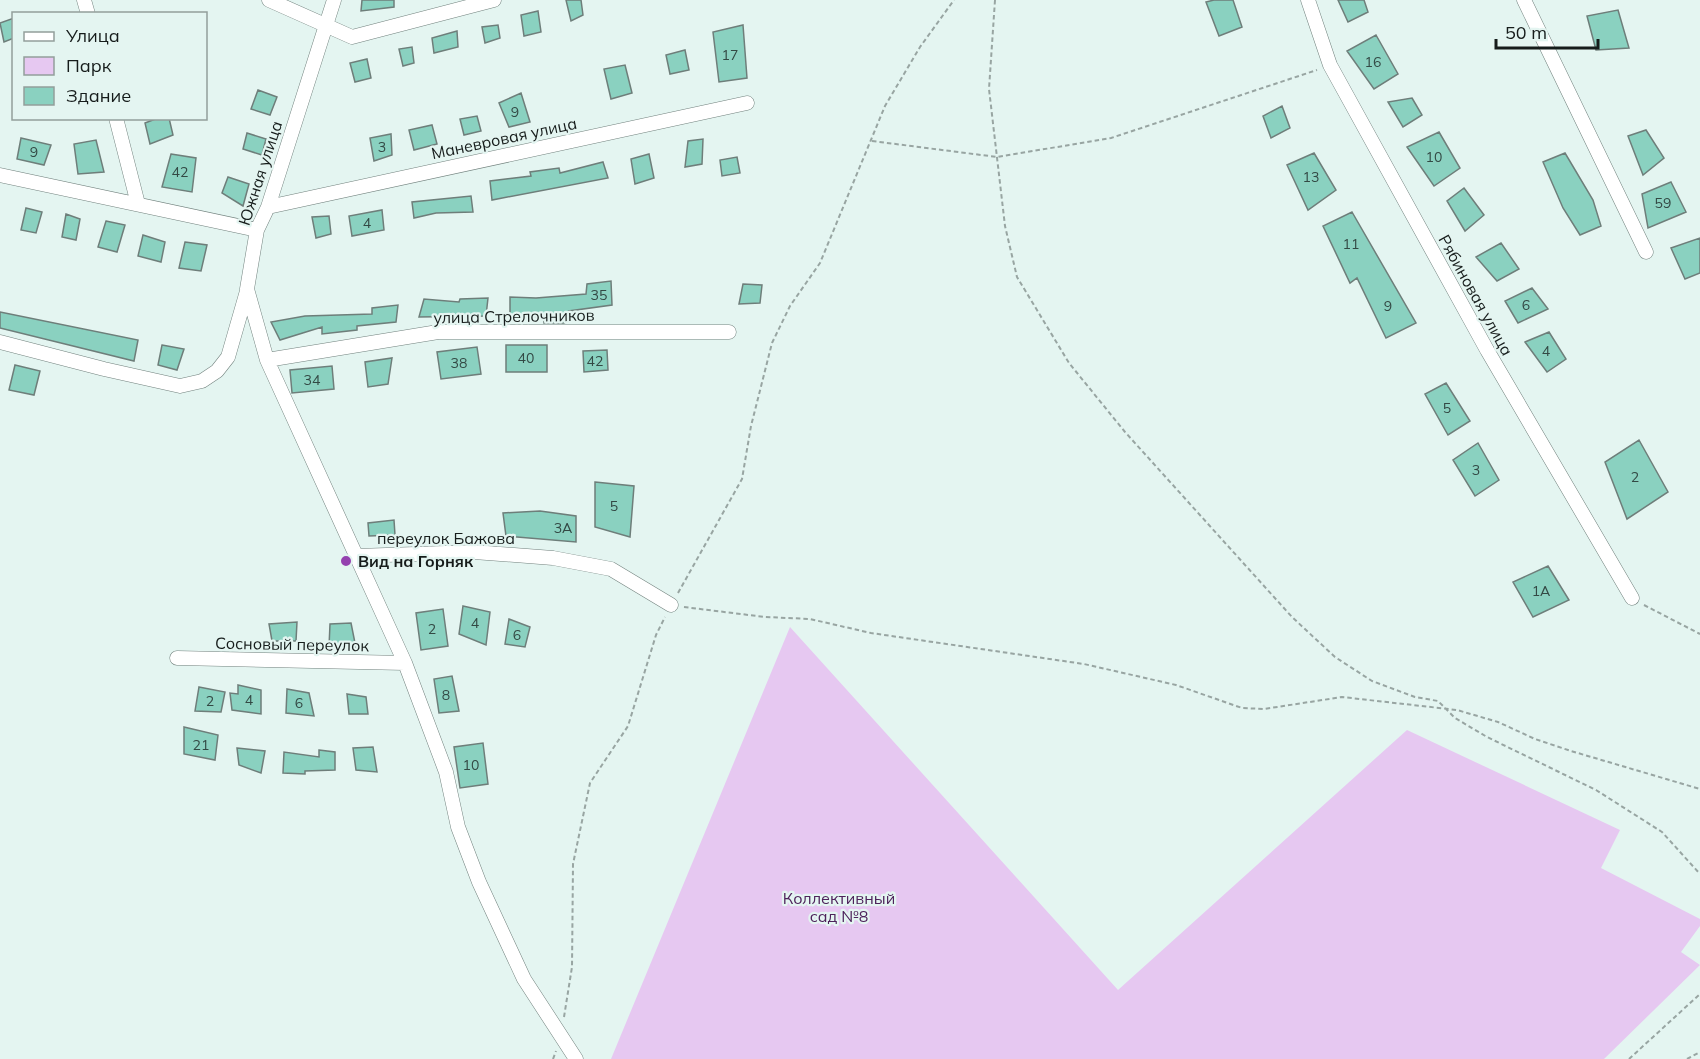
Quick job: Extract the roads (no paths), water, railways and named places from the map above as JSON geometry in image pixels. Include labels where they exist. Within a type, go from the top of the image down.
[{"type":"street","points":[[268,0],[352,38],[494,0]]},
{"type":"street","name":"Южная улица","points":[[334,0],[268,207],[257,230],[247,289],[267,360],[357,556]]},
{"type":"street","name":"Рябиновая улица","points":[[1308,0],[1330,65],[1487,350],[1632,598]]},
{"type":"street","points":[[1524,0],[1646,252]]},
{"type":"street","name":"Маневровая улица","points":[[268,207],[747,103]]},
{"type":"street","points":[[117,120],[138,204]]},
{"type":"street","points":[[0,176],[257,230]]},
{"type":"street","points":[[0,342],[180,386],[202,381],[217,371],[228,357],[247,289]]},
{"type":"street","name":"улица Стрелочников","points":[[267,360],[438,332],[729,332]]},
{"type":"street","name":"переулок Бажова","points":[[576,1059],[524,979],[478,882],[458,827],[446,772],[405,663],[357,556],[474,552],[553,558],[611,569],[671,605]]},
{"type":"street","name":"Сосновый переулок","points":[[177,658],[405,663]]},
{"type":"place","name":"Вид на Горняк","points":[[346,561]]},
{"type":"park label","name":"Коллективный сад №8","points":[[839,907]]}]
